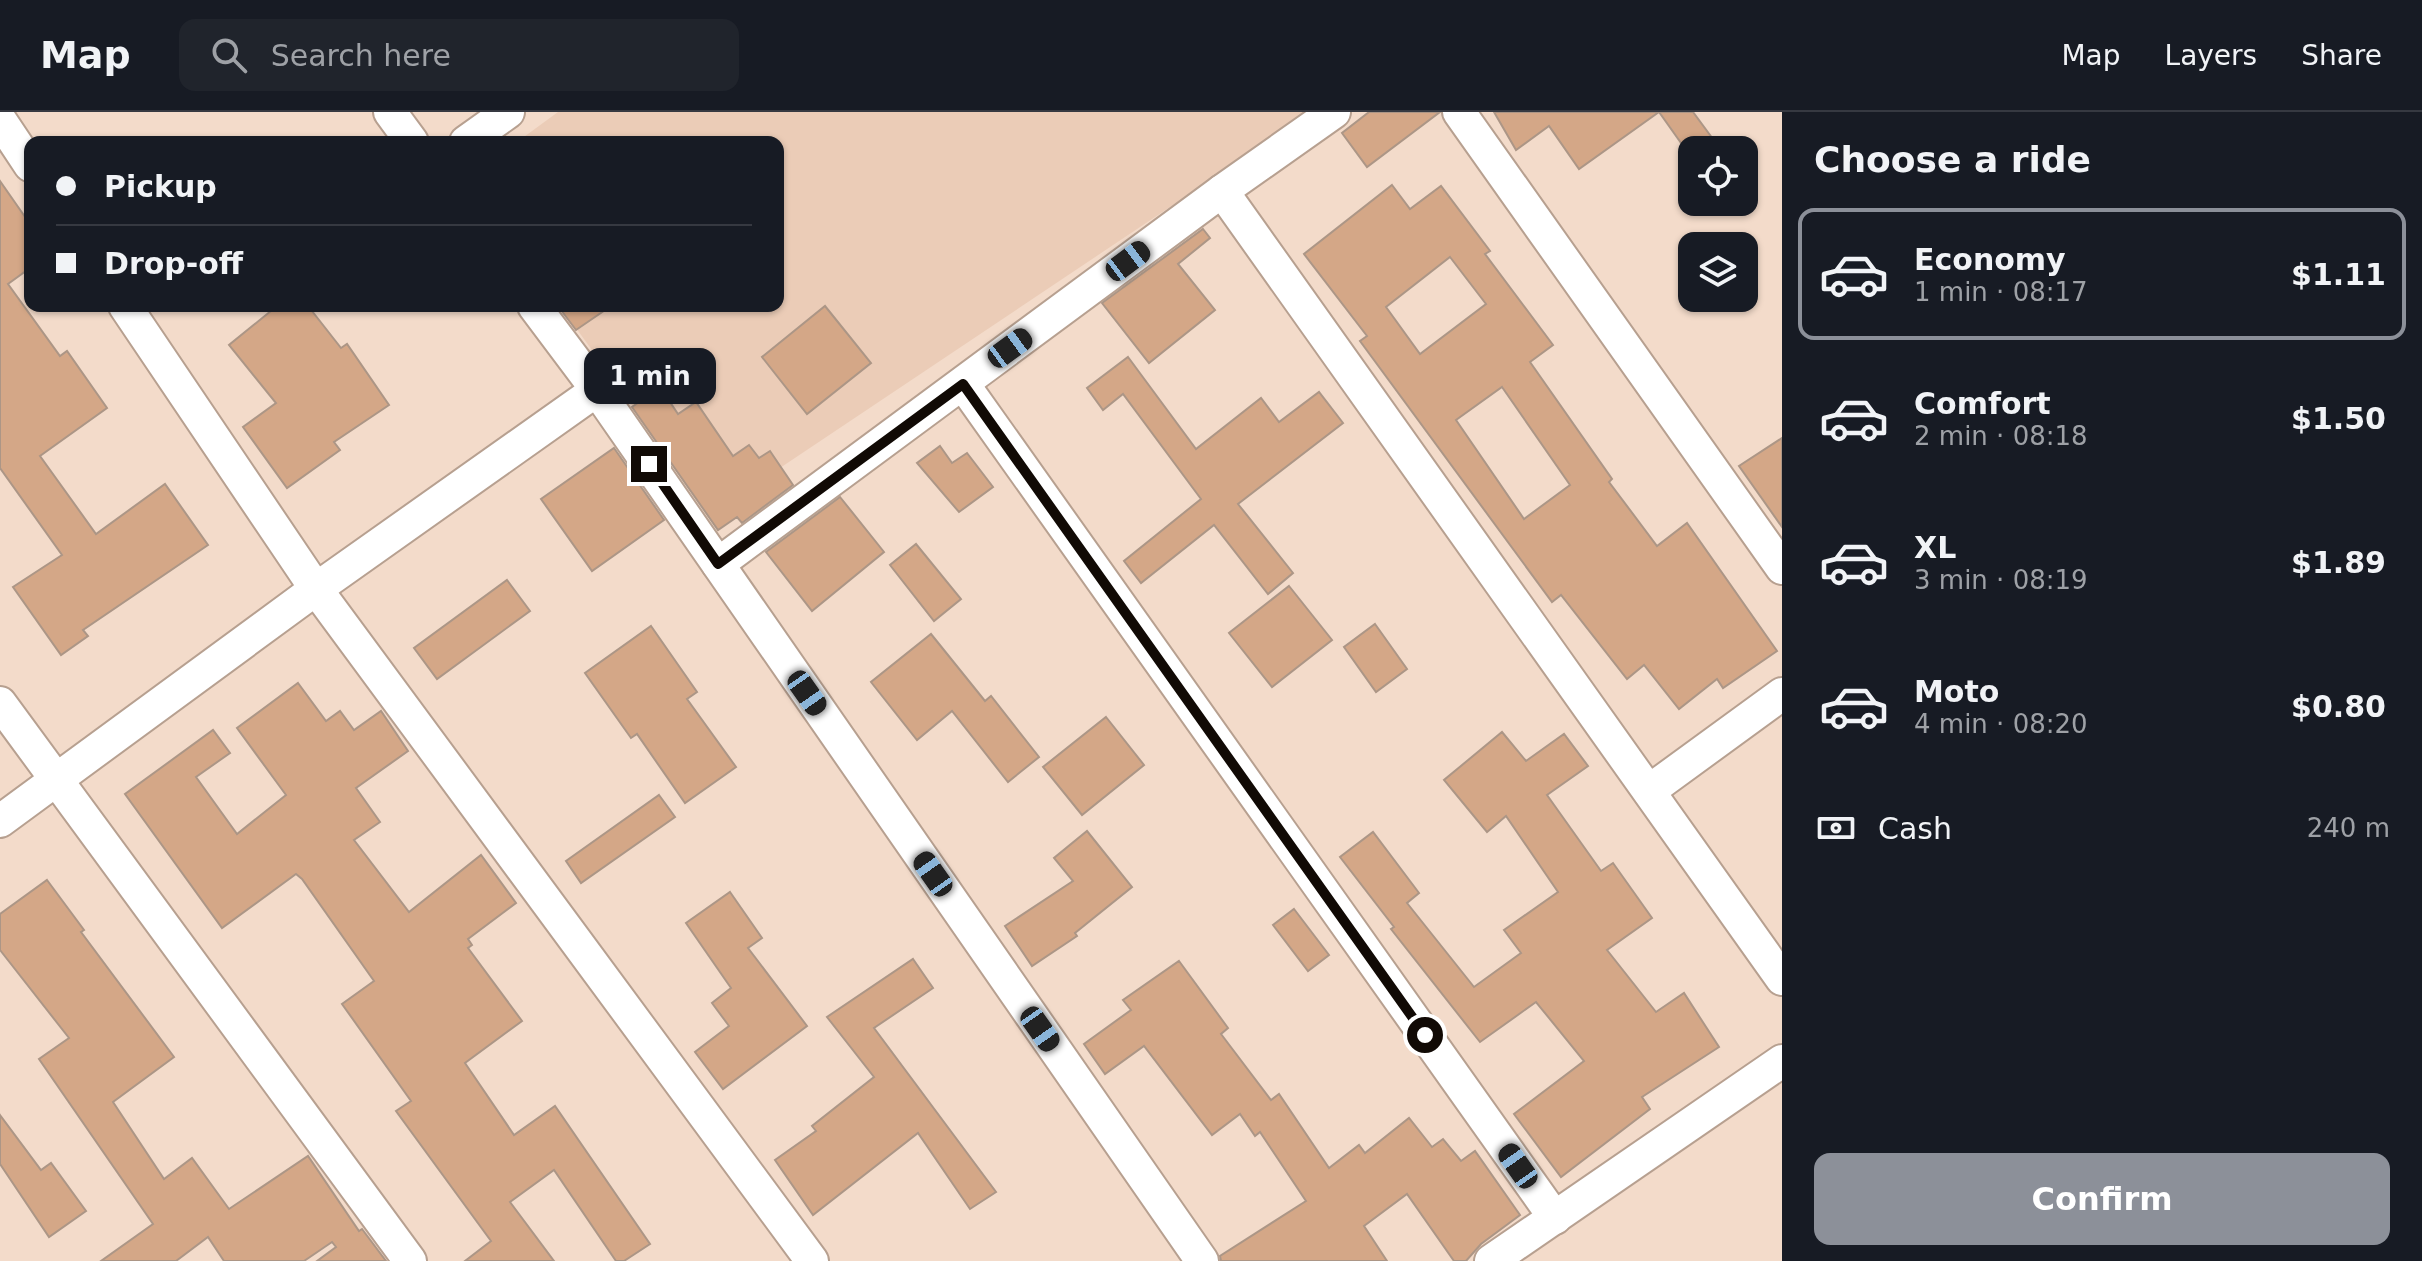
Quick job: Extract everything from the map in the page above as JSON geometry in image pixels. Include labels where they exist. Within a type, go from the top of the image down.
[{"type":"street","points":[[390,112],[408,136]]},
{"type":"street","points":[[474,136],[508,112]]},
{"type":"street","points":[[718,564],[1222,191],[1334,112]]},
{"type":"street","points":[[1459,112],[1782,568]]},
{"type":"street","points":[[0,120],[24,156]]},
{"type":"street","points":[[1222,191],[1782,979]]},
{"type":"street","points":[[129,312],[316,589],[812,1261]]},
{"type":"street","points":[[538,312],[597,390],[1202,1261]]},
{"type":"street","points":[[963,384],[1555,1218]]},
{"type":"street","points":[[0,821],[316,589],[597,390]]},
{"type":"street","points":[[1649,791],[1782,694]]},
{"type":"street","points":[[0,703],[410,1261]]},
{"type":"street","points":[[1491,1261],[1782,1061]]},
{"type":"shaded area","points":[[558,112],[1312,112],[711,514],[564,312],[784,312],[784,136],[525,136]]},
{"type":"building","points":[[1369,112],[1440,112],[1367,167],[1342,133]]},
{"type":"building","points":[[1494,112],[1659,112],[1579,169],[1549,126],[1516,150]]},
{"type":"building","points":[[1659,112],[1693,112],[1711,136],[1678,136],[1678,139]]},
{"type":"building","points":[[0,181],[24,215],[24,272],[8,284],[24,306],[24,312],[28,312],[60,356],[67,351],[107,408],[40,456],[96,534],[165,484],[208,545],[83,630],[88,636],[61,655],[13,587],[62,555],[0,468]]},
{"type":"building","points":[[1392,185],[1410,209],[1441,186],[1490,251],[1485,254],[1553,345],[1530,362],[1612,479],[1609,482],[1657,546],[1687,523],[1777,651],[1723,688],[1717,679],[1679,709],[1644,665],[1627,679],[1561,595],[1552,602],[1360,341],[1367,336],[1304,254]],"holes":[[[1450,257],[1486,304],[1420,354],[1386,307]],[[1502,387],[1570,485],[1524,519],[1456,420]]]},
{"type":"building","points":[[1203,229],[1210,238],[1178,264],[1215,310],[1149,363],[1102,303]]},
{"type":"building","points":[[825,306],[871,363],[807,414],[762,357]]},
{"type":"building","points":[[270,312],[313,312],[341,348],[347,344],[389,405],[334,442],[340,450],[287,488],[243,427],[276,403],[229,345]]},
{"type":"building","points":[[562,312],[602,312],[576,330]]},
{"type":"building","points":[[1128,357],[1196,449],[1261,398],[1279,422],[1319,392],[1343,423],[1238,504],[1293,573],[1268,594],[1214,525],[1141,583],[1124,561],[1201,499],[1123,394],[1103,410],[1087,388]]},
{"type":"building","points":[[660,387],[678,414],[696,402],[733,456],[749,445],[759,458],[770,451],[793,485],[742,523],[737,517],[718,530],[632,407]]},
{"type":"building","points":[[1782,438],[1782,527],[1739,466]]},
{"type":"building","points":[[940,446],[952,463],[967,453],[993,487],[959,512],[917,463]]},
{"type":"building","points":[[614,448],[664,520],[592,571],[541,499]]},
{"type":"building","points":[[840,497],[884,552],[812,611],[766,552]]},
{"type":"building","points":[[916,544],[961,599],[934,621],[890,565]]},
{"type":"building","points":[[507,580],[530,611],[437,679],[414,648]]},
{"type":"building","points":[[1289,586],[1332,640],[1272,687],[1229,633]]},
{"type":"building","points":[[1375,624],[1407,669],[1376,692],[1344,647]]},
{"type":"building","points":[[651,626],[697,692],[687,699],[736,767],[685,803],[637,734],[631,738],[585,673]]},
{"type":"building","points":[[931,634],[985,701],[991,696],[1039,757],[1008,782],[952,711],[917,740],[871,682]]},
{"type":"building","points":[[298,683],[326,721],[340,711],[354,730],[381,711],[408,751],[356,788],[380,822],[354,840],[409,912],[481,855],[516,903],[468,939],[472,945],[468,948],[522,1021],[465,1063],[514,1135],[555,1106],[650,1244],[624,1261],[616,1261],[554,1170],[510,1202],[554,1261],[465,1261],[491,1241],[396,1111],[411,1101],[342,1004],[374,981],[302,879],[296,874],[222,928],[125,794],[213,730],[230,753],[196,777],[237,834],[286,795],[237,728]]},
{"type":"building","points":[[1106,717],[1144,765],[1082,815],[1043,767]]},
{"type":"building","points":[[1502,732],[1526,761],[1564,734],[1588,766],[1547,795],[1601,871],[1613,863],[1652,918],[1607,950],[1656,1012],[1684,993],[1719,1047],[1642,1097],[1650,1109],[1561,1177],[1514,1114],[1584,1061],[1536,1002],[1480,1042],[1391,929],[1394,927],[1340,857],[1373,832],[1419,893],[1407,903],[1474,987],[1521,953],[1504,930],[1558,892],[1506,816],[1487,832],[1444,780]]},
{"type":"building","points":[[659,795],[675,817],[581,883],[566,861]]},
{"type":"building","points":[[1087,831],[1132,887],[1075,933],[1077,936],[1032,966],[1005,926],[1073,881],[1054,858]]},
{"type":"building","points":[[47,880],[84,930],[81,932],[174,1057],[113,1102],[164,1179],[192,1158],[229,1209],[308,1156],[359,1231],[362,1229],[386,1261],[317,1261],[336,1247],[332,1242],[304,1261],[224,1261],[208,1237],[176,1261],[101,1261],[153,1224],[39,1059],[69,1038],[0,950],[0,914]]},
{"type":"building","points":[[730,892],[762,938],[748,948],[807,1026],[723,1089],[695,1052],[729,1026],[712,1003],[731,988],[686,923]]},
{"type":"building","points":[[1294,909],[1329,955],[1308,971],[1273,925]]},
{"type":"building","points":[[913,959],[933,988],[874,1028],[996,1192],[970,1209],[918,1133],[813,1215],[775,1160],[816,1131],[812,1126],[874,1077],[827,1017]]},
{"type":"building","points":[[1179,961],[1228,1028],[1221,1034],[1271,1100],[1279,1094],[1329,1168],[1359,1145],[1365,1153],[1409,1118],[1432,1147],[1443,1139],[1461,1161],[1475,1151],[1520,1215],[1481,1244],[1466,1261],[1454,1261],[1407,1194],[1364,1226],[1387,1261],[1221,1261],[1220,1256],[1306,1201],[1260,1132],[1255,1136],[1240,1114],[1212,1135],[1144,1046],[1105,1074],[1084,1044],[1131,1010],[1123,1000]]},
{"type":"building","points":[[0,1115],[41,1170],[51,1163],[86,1211],[49,1237],[0,1164]]},
{"type":"route","points":[[649,464],[718,564],[963,384],[1425,1035]]}]
